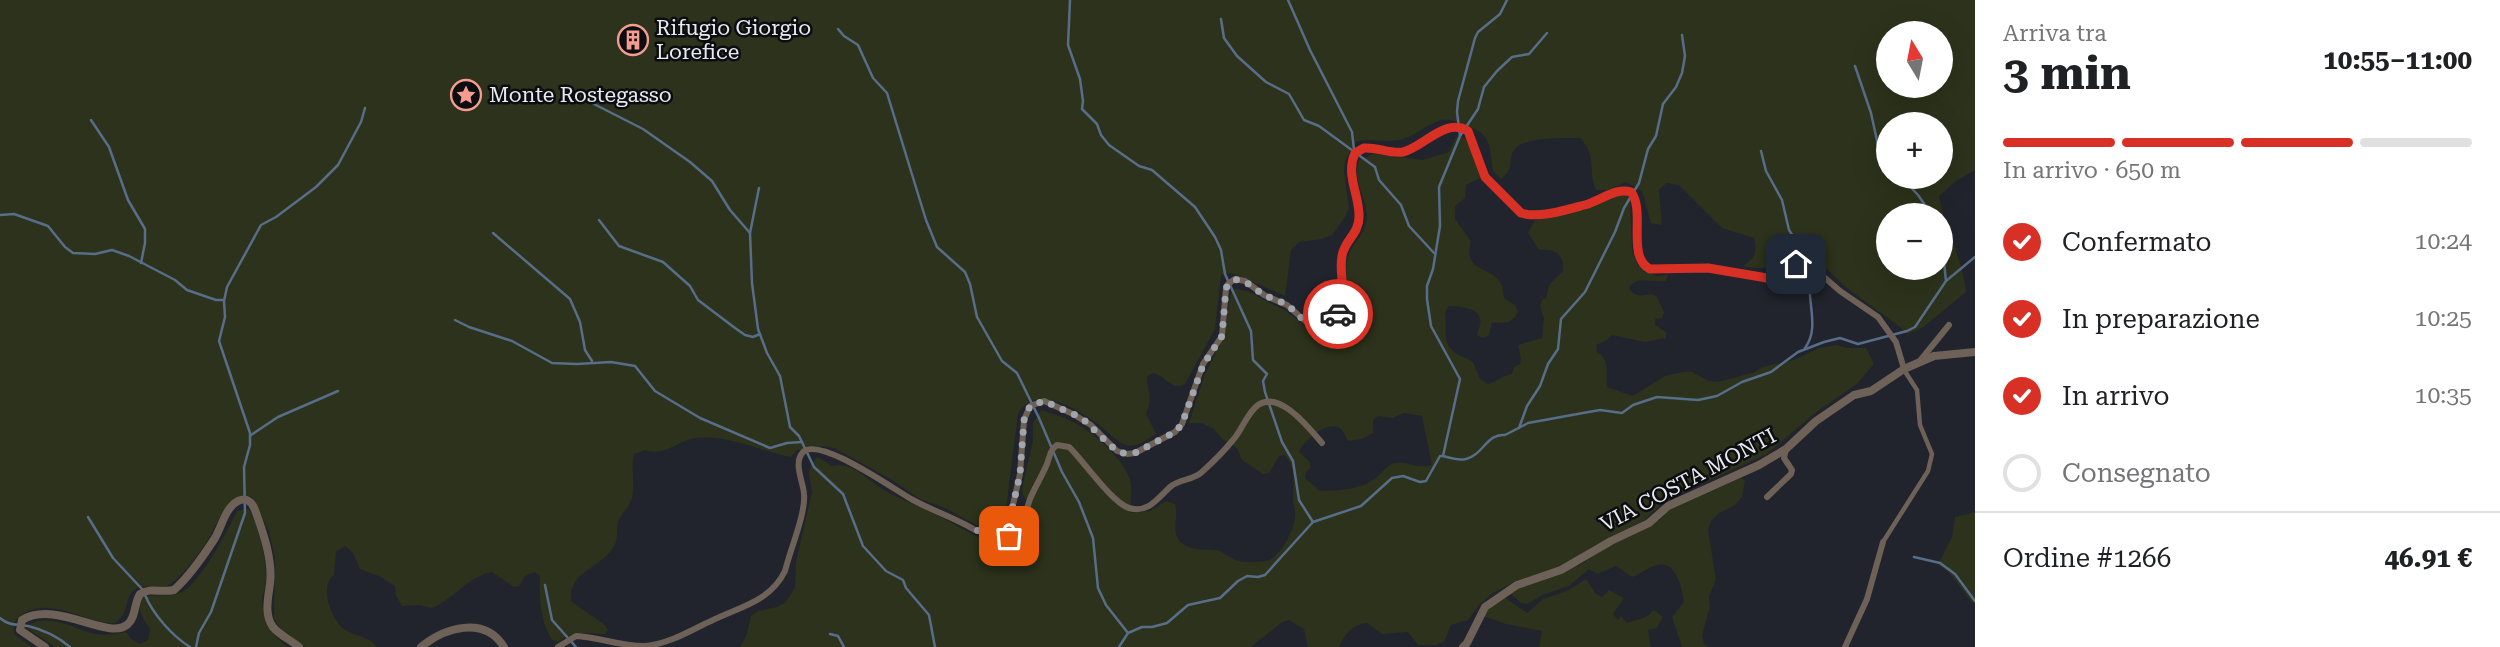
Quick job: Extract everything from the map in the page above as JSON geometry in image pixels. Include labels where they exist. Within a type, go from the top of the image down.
[{"type":"street","points":[[975,530],[998,531],[1009,523],[1020,474],[1024,420],[1027,410],[1035,403],[1044,401],[1082,418],[1111,446],[1127,454],[1135,453],[1178,430],[1203,365],[1222,336],[1226,288],[1233,280],[1245,281],[1264,295],[1287,305],[1312,327],[1328,328],[1343,304],[1345,288],[1342,258],[1359,221],[1352,167],[1355,153],[1364,148],[1405,151],[1454,127],[1468,131],[1485,177],[1521,213],[1537,215],[1590,204],[1622,190],[1631,192],[1636,200],[1639,257],[1644,266],[1650,269],[1708,268],[1767,278],[1780,275],[1800,263],[1809,264],[1840,291],[1878,317],[1896,342],[1904,369],[1917,390],[1920,425],[1932,454],[1928,471],[1883,542],[1867,599],[1845,647]]},
{"type":"street","points":[[1917,363],[1949,326]]},
{"type":"street","name":"VIA COSTA MONTI","points":[[1463,647],[1468,643],[1485,607],[1517,585],[1561,570],[1648,523],[1668,506],[1759,465],[1786,449],[1816,421],[1844,402],[1871,391],[1904,369],[1934,356],[1975,352]]},
{"type":"street","points":[[558,647],[576,636],[643,646],[666,642],[746,607],[769,593],[785,571],[803,509],[804,495],[799,464],[803,453],[808,450],[822,450],[857,466],[914,501],[996,537],[1009,536],[1022,527],[1029,502],[1050,452],[1057,445],[1069,447],[1119,502],[1127,508],[1137,509],[1152,505],[1179,480],[1200,475],[1232,442],[1255,409],[1263,403],[1275,402],[1298,415],[1322,443]]},
{"type":"street","points":[[1767,497],[1791,474],[1792,470],[1784,458],[1786,449]]},
{"type":"street","points":[[45,647],[20,631],[22,620],[44,612],[112,629],[125,627],[133,618],[139,593],[147,590],[168,592],[179,585],[214,540],[230,508],[240,500],[246,500],[255,510],[268,554],[271,582],[268,611],[270,621],[274,629],[299,647]]},
{"type":"street","points":[[421,647],[448,630],[461,628],[489,632],[504,647]]},
{"type":"green space","points":[[0,0],[1975,0],[1975,170],[1953,184],[1953,112],[1876,112],[1876,189],[1947,189],[1939,196],[1941,203],[1876,203],[1876,280],[1953,280],[1953,244],[1966,292],[1922,328],[1908,334],[1806,254],[1795,254],[1767,267],[1743,266],[1754,254],[1754,238],[1722,228],[1679,185],[1667,183],[1659,190],[1662,225],[1651,223],[1642,191],[1626,182],[1608,190],[1596,190],[1589,151],[1580,138],[1546,139],[1520,145],[1513,151],[1509,170],[1501,179],[1493,171],[1489,145],[1483,134],[1451,120],[1443,120],[1399,140],[1355,142],[1345,161],[1349,207],[1345,217],[1332,235],[1299,242],[1291,250],[1285,296],[1232,273],[1221,275],[1215,329],[1185,384],[1176,386],[1152,373],[1147,377],[1150,399],[1146,414],[1156,434],[1130,446],[1069,406],[1046,399],[1035,400],[1026,405],[1018,414],[1005,517],[992,528],[980,527],[945,508],[918,498],[892,480],[834,448],[824,446],[797,450],[791,457],[720,438],[695,438],[659,452],[645,450],[634,454],[632,497],[618,522],[615,545],[607,555],[580,576],[572,591],[571,601],[605,625],[608,630],[605,634],[580,633],[558,642],[552,640],[541,610],[540,576],[535,572],[525,576],[519,586],[514,587],[492,572],[475,578],[432,608],[419,605],[402,606],[396,596],[395,586],[360,569],[353,553],[345,546],[336,552],[334,575],[327,586],[331,611],[344,629],[370,640],[377,647],[305,647],[280,628],[274,618],[275,558],[269,531],[252,497],[243,496],[229,503],[203,548],[182,574],[166,586],[141,587],[134,590],[123,615],[115,623],[49,608],[38,608],[19,616],[14,626],[14,634],[32,647],[0,647]]},
{"type":"green space","points":[[1457,135],[1468,140],[1480,178],[1466,185],[1465,198],[1455,206],[1455,219],[1471,241],[1469,251],[1474,264],[1495,277],[1501,284],[1504,298],[1515,305],[1518,311],[1511,321],[1492,323],[1489,335],[1483,338],[1477,335],[1480,320],[1476,312],[1449,306],[1445,312],[1448,345],[1457,354],[1473,362],[1480,379],[1488,384],[1512,374],[1514,367],[1520,364],[1518,345],[1542,338],[1544,318],[1540,306],[1546,298],[1549,285],[1563,271],[1560,256],[1554,251],[1539,250],[1528,233],[1535,220],[1578,210],[1623,194],[1629,196],[1630,200],[1632,250],[1638,266],[1656,276],[1668,275],[1666,281],[1641,281],[1629,288],[1636,295],[1652,294],[1657,297],[1664,312],[1662,318],[1655,319],[1655,325],[1666,332],[1666,338],[1645,342],[1612,335],[1596,345],[1597,352],[1606,363],[1607,387],[1633,396],[1665,376],[1683,372],[1692,372],[1709,381],[1718,382],[1755,372],[1762,367],[1794,360],[1819,348],[1837,345],[1866,348],[1874,364],[1857,384],[1819,410],[1765,455],[1664,501],[1645,520],[1590,548],[1562,567],[1516,581],[1493,593],[1479,605],[1468,620],[1451,625],[1444,642],[1436,645],[1418,645],[1408,632],[1382,634],[1367,623],[1350,630],[1339,647],[1308,647],[1304,629],[1289,620],[1282,622],[1251,647],[740,647],[747,634],[751,616],[758,611],[785,603],[795,588],[796,562],[812,492],[809,474],[817,457],[832,466],[847,466],[860,472],[891,494],[982,539],[1006,543],[1017,538],[1025,528],[1032,510],[1022,493],[1033,441],[1033,423],[1041,410],[1076,423],[1113,453],[1130,480],[1131,513],[1150,511],[1166,501],[1175,504],[1177,536],[1187,546],[1218,551],[1242,562],[1266,561],[1277,555],[1292,530],[1295,517],[1293,474],[1285,455],[1279,456],[1269,473],[1263,474],[1242,460],[1237,448],[1222,439],[1214,429],[1202,423],[1189,423],[1205,374],[1225,335],[1230,296],[1234,289],[1247,291],[1286,311],[1315,335],[1331,332],[1344,316],[1347,307],[1349,299],[1346,265],[1366,223],[1366,207],[1357,176],[1359,160],[1373,154],[1423,160],[1449,152]],"holes":[[[1404,413],[1422,416],[1432,465],[1394,463],[1367,484],[1340,490],[1320,491],[1305,478],[1311,467],[1309,461],[1299,452],[1311,437],[1324,428],[1337,427],[1343,431],[1348,441],[1362,439],[1373,433],[1373,420],[1378,416],[1392,418]]]},
{"type":"green space","points":[[1741,478],[1745,480],[1742,497],[1735,505],[1718,514],[1711,521],[1708,530],[1716,579],[1709,597],[1710,607],[1702,635],[1704,644],[1709,647],[1682,647],[1672,617],[1684,602],[1683,596],[1674,571],[1664,565],[1651,567],[1632,577],[1616,566],[1598,574],[1589,569],[1569,586],[1542,595],[1527,604],[1521,603],[1510,593],[1522,585],[1580,565],[1602,550],[1658,521],[1672,508]]},
{"type":"green space","points":[[249,509],[259,533],[265,563],[266,582],[262,601],[264,615],[273,633],[288,647],[55,647],[25,627],[49,621],[97,634],[126,632],[140,644],[148,640],[150,629],[140,609],[143,596],[173,595],[189,587],[213,555],[237,511]]},
{"type":"green space","points":[[1975,512],[1975,605],[1954,578],[1938,565],[1952,537],[1955,517]]},
{"type":"green space","points":[[1586,579],[1596,594],[1602,597],[1609,590],[1624,598],[1613,614],[1618,620],[1621,616],[1627,623],[1646,617],[1654,610],[1663,617],[1657,628],[1648,630],[1651,647],[1539,647],[1542,631],[1483,616],[1488,607],[1505,598],[1527,613],[1543,599],[1567,591]]},
{"type":"waterway","points":[[1070,0],[1068,45],[1080,79],[1082,109],[1097,124],[1109,145],[1139,166],[1152,170],[1195,207],[1215,237],[1221,250],[1225,274],[1251,331],[1253,360],[1267,374],[1263,381],[1265,392],[1282,442],[1293,461],[1299,500],[1313,522]]},
{"type":"waterway","points":[[1288,0],[1352,132],[1354,150]]},
{"type":"waterway","points":[[1460,136],[1458,101],[1475,38],[1478,32],[1500,14],[1507,0]]},
{"type":"waterway","points":[[1221,19],[1224,38],[1237,56],[1266,82],[1289,94],[1304,120],[1319,126],[1375,167],[1379,180],[1401,205],[1409,226],[1434,253]]},
{"type":"waterway","points":[[838,29],[858,45],[873,78],[887,93],[926,220],[937,247],[965,272],[977,317],[1002,361],[1017,373],[1062,472],[1079,502],[1093,538],[1098,588],[1106,605],[1128,633]]},
{"type":"waterway","points":[[1119,647],[1128,633],[1142,627],[1167,623],[1188,605],[1220,598],[1247,576],[1265,575],[1313,522],[1361,506],[1392,478],[1403,476],[1420,482],[1426,481],[1440,456],[1443,456],[1460,379],[1431,326],[1427,299],[1427,286],[1433,269],[1440,226],[1439,187],[1460,136],[1478,109],[1484,87],[1512,57],[1529,54],[1547,33]]},
{"type":"waterway","points":[[1519,428],[1527,406],[1558,349],[1561,319],[1585,292],[1624,208],[1639,183],[1648,149],[1656,136],[1663,104],[1676,87],[1682,73],[1685,56],[1682,35]]},
{"type":"waterway","points":[[1855,66],[1876,136]]},
{"type":"waterway","points":[[588,101],[643,129],[690,162],[712,181],[730,210],[750,233]]},
{"type":"waterway","points":[[196,647],[245,513],[244,467],[250,433],[219,341],[225,317],[227,287],[261,225],[316,187],[338,165],[361,122],[365,108]]},
{"type":"waterway","points":[[91,120],[109,147],[128,200],[145,229],[141,263]]},
{"type":"waterway","points":[[1761,151],[1766,171],[1782,200],[1789,230],[1795,239],[1808,249],[1811,262]]},
{"type":"waterway","points":[[759,188],[750,233],[752,283],[758,329],[780,376],[790,427],[799,436],[814,467],[843,494],[863,546],[886,571],[903,580],[906,588],[929,615],[935,647]]},
{"type":"waterway","points":[[1912,189],[1924,203]]},
{"type":"waterway","points":[[0,215],[14,214],[48,226],[73,253],[95,254],[112,250],[175,280],[187,290],[224,300]]},
{"type":"waterway","points":[[599,220],[619,246],[663,262],[690,286],[698,300],[735,328],[753,337],[760,334]]},
{"type":"waterway","points":[[493,233],[570,299],[580,322],[585,350],[592,361]]},
{"type":"waterway","points":[[1443,456],[1457,459],[1472,457],[1494,437],[1505,435],[1528,423],[1600,410],[1622,413],[1633,405],[1657,397],[1698,400],[1717,396],[1742,382],[1771,372],[1798,352],[1824,342],[1840,338],[1858,344],[1907,331],[1915,327],[1946,281],[1975,257]]},
{"type":"waterway","points":[[1805,348],[1812,332],[1812,269]]},
{"type":"waterway","points":[[455,320],[512,341],[552,363],[611,362],[635,366],[655,391],[700,418],[770,448],[802,442]]},
{"type":"waterway","points":[[251,435],[278,417],[338,391]]},
{"type":"waterway","points":[[88,517],[113,558],[142,589]]},
{"type":"waterway","points":[[1914,557],[1940,563],[1955,574],[1975,601]]},
{"type":"waterway","points":[[545,585],[552,620],[576,647]]},
{"type":"waterway","points":[[145,595],[164,624],[190,647]]},
{"type":"waterway","points":[[0,618],[10,624],[45,632],[70,647]]},
{"type":"waterway","points":[[830,634],[838,636],[844,647]]},
{"type":"way so far","points":[[1009,536],[996,537],[975,530],[998,531],[1009,523],[1020,474],[1024,420],[1030,406],[1044,401],[1082,418],[1117,451],[1131,454],[1172,435],[1180,427],[1205,360],[1222,336],[1226,288],[1230,282],[1238,279],[1245,281],[1264,295],[1287,305],[1317,329],[1328,328],[1338,314]]},
{"type":"place","name":"Rifugio Giorgio Lorefice","points":[[633,40]]},
{"type":"place","name":"Monte Rostegasso","points":[[466,95]]},
{"type":"route","points":[[1338,314],[1343,304],[1345,288],[1343,252],[1355,234],[1359,221],[1352,178],[1355,153],[1364,148],[1400,153],[1454,127],[1468,131],[1485,177],[1521,213],[1537,215],[1590,204],[1622,190],[1631,192],[1636,200],[1639,257],[1644,266],[1650,269],[1708,268],[1767,278],[1780,275],[1796,264]]}]
